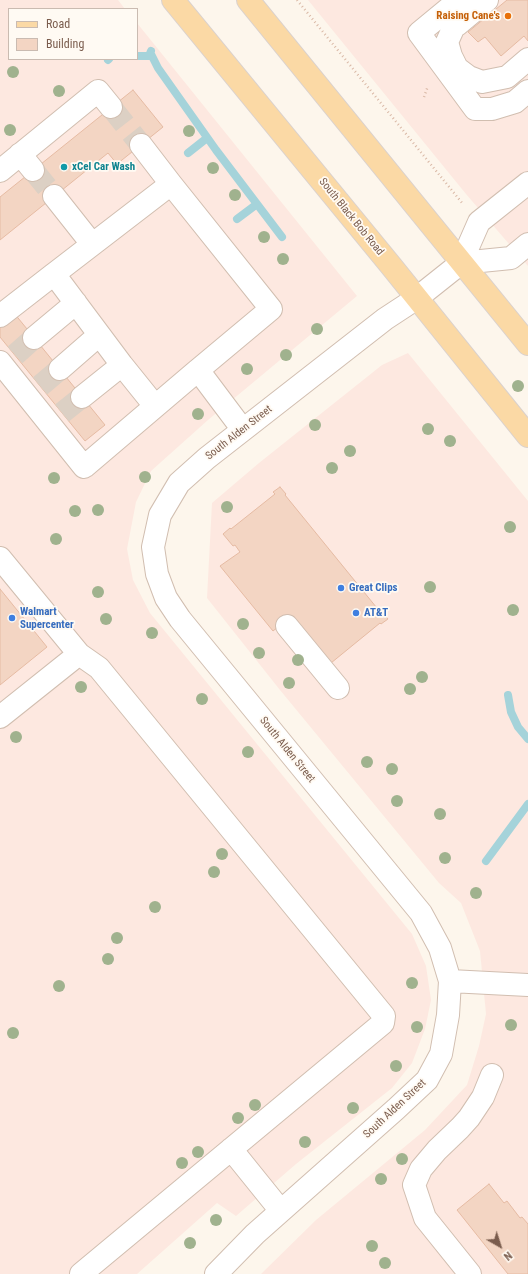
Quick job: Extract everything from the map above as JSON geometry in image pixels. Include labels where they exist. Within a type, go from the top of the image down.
[{"type":"main road","name":"South Black Bob Road","points":[[173,0],[528,436]]},
{"type":"main road","points":[[248,0],[528,344]]},
{"type":"street","points":[[459,0],[420,33],[475,108],[492,109],[515,102],[528,92]]},
{"type":"street","points":[[466,0],[452,28],[447,42],[451,56],[457,68],[469,77],[482,82],[507,77],[528,59]]},
{"type":"street","points":[[452,28],[487,0]]},
{"type":"street","points":[[0,171],[27,162],[104,99]]},
{"type":"street","points":[[6,361],[34,391],[56,419],[84,467],[271,309],[141,145]]},
{"type":"street","points":[[528,183],[479,222],[461,263],[511,258],[528,244]]},
{"type":"street","points":[[0,316],[171,184]]},
{"type":"street","points":[[54,196],[92,244]]},
{"type":"street","name":"South Alden Street","points":[[216,1274],[255,1234],[427,1080],[441,1054],[448,1015],[450,981],[440,948],[421,913],[180,619],[166,598],[157,574],[153,548],[160,515],[179,483],[207,458],[385,319],[417,298],[461,263]]},
{"type":"street","points":[[54,274],[99,335],[155,406]]},
{"type":"street","points":[[34,338],[76,303]]},
{"type":"street","points":[[60,370],[99,335]]},
{"type":"street","points":[[82,397],[122,365]]},
{"type":"street","points":[[198,370],[243,430]]},
{"type":"street","points":[[0,558],[79,654],[99,668],[384,1016],[383,1023],[81,1274]]},
{"type":"street","points":[[287,626],[338,688]]},
{"type":"street","points":[[0,717],[79,654]]},
{"type":"street","points":[[450,981],[528,985]]},
{"type":"street","points":[[470,1274],[424,1218],[414,1186],[421,1169],[437,1150],[469,1118],[483,1097],[492,1075]]},
{"type":"street","points":[[231,1148],[281,1211]]},
{"type":"path","points":[[297,0],[464,205]]},
{"type":"shaded area","points":[[0,0],[118,0],[124,8],[8,8],[8,60],[138,60],[138,24],[357,296],[208,420],[151,471],[136,502],[127,549],[133,580],[150,613],[412,934],[426,966],[431,1000],[425,1029],[412,1063],[392,1088],[296,1164],[236,1216],[217,1203],[137,1274],[0,1274]]},
{"type":"shaded area","points":[[308,0],[528,0],[528,266],[466,194]]},
{"type":"shaded area","points":[[408,353],[528,501],[528,1274],[261,1274],[316,1220],[425,1130],[467,1085],[479,1046],[486,1014],[480,951],[461,903],[439,883],[280,690],[207,598],[212,503],[259,463],[382,365]]},
{"type":"building","name":"Raising Cane's","points":[[507,0],[528,0],[528,41],[524,36],[501,56],[485,37],[478,42],[468,32]]},
{"type":"building","name":"xCel Car Wash","points":[[133,90],[163,127],[117,164],[108,153],[0,240],[0,197]]},
{"type":"building","points":[[14,313],[105,425],[85,441],[0,337],[0,325]]},
{"type":"building","points":[[280,487],[381,613],[382,612],[388,619],[381,624],[380,623],[331,663],[292,616],[273,631],[220,566],[240,552],[223,534],[275,494],[273,492]]},
{"type":"building","name":"Walmart Supercenter","points":[[0,589],[47,647],[0,685]]},
{"type":"building","points":[[489,1184],[504,1203],[507,1201],[520,1218],[522,1217],[528,1224],[528,1274],[508,1274],[457,1210]]},
{"type":"waterway","points":[[138,56],[149,56],[151,51]]},
{"type":"waterway","points":[[151,54],[158,68],[216,150],[282,237]]},
{"type":"waterway","points":[[188,153],[207,138]]},
{"type":"waterway","points":[[237,219],[257,204]]},
{"type":"waterway","points":[[508,695],[511,712],[518,727],[528,739]]},
{"type":"waterway","points":[[486,861],[528,804]]},
{"type":"tunnel","points":[[111,107],[141,145]]},
{"type":"tunnel","points":[[33,170],[54,196]]},
{"type":"tunnel","points":[[15,355],[34,338]]},
{"type":"tunnel","points":[[40,386],[60,369]]},
{"type":"tunnel","points":[[62,413],[82,397]]},
{"type":"place","name":"Raising Cane's","points":[[508,16]]},
{"type":"place","name":"xCel Car Wash","points":[[64,167]]},
{"type":"place","name":"Great Clips","points":[[341,588]]},
{"type":"place","name":"AT&T","points":[[356,613]]},
{"type":"place","name":"Walmart Supercenter","points":[[12,618]]}]
